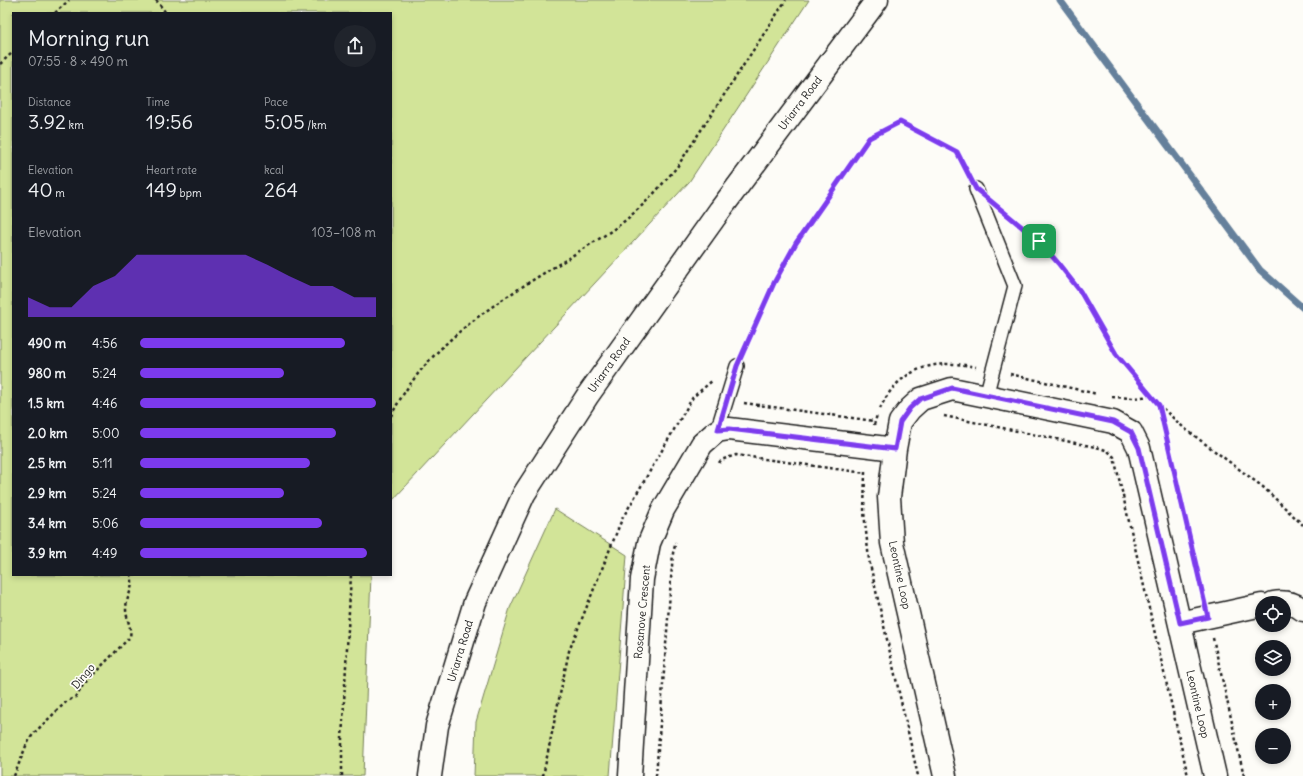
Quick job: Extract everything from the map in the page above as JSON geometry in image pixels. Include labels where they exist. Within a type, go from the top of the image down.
[{"type":"street","name":"Uriarra Road","points":[[430,776],[437,726],[476,602],[524,494],[588,395],[706,229],[877,0]]},
{"type":"street","name":"Leontine Loop","points":[[945,776],[892,543],[889,497],[900,422],[910,408],[920,399],[952,388],[1113,422],[1131,432],[1139,448],[1215,776]]},
{"type":"street","points":[[718,430],[729,429],[895,449]]},
{"type":"street","name":"Rosanove Crescent","points":[[630,776],[642,579],[649,543],[663,510],[702,444],[718,430]]},
{"type":"street","points":[[1291,604],[1303,610]]},
{"type":"street","points":[[1180,623],[1255,607]]},
{"type":"lane","points":[[976,189],[1015,286],[986,396]]},
{"type":"lane","points":[[718,430],[737,366]]},
{"type":"path","points":[[56,12],[69,0]]},
{"type":"path","points":[[156,0],[165,12]]},
{"type":"path","points":[[392,414],[399,399],[427,362],[465,325],[601,238],[636,212],[658,189],[677,167],[786,0]]},
{"type":"path","points":[[0,64],[12,53]]},
{"type":"path","points":[[543,776],[570,650],[622,519],[693,397],[714,379],[737,366],[774,283],[796,243],[869,138],[900,122],[957,152],[976,189]]},
{"type":"path","points":[[1004,213],[1039,241],[1058,263],[1080,291],[1116,354],[1159,405],[1184,428],[1263,487],[1303,525]]},
{"type":"path","points":[[727,401],[874,421]]},
{"type":"path","points":[[1159,405],[1244,776]]},
{"type":"path","points":[[941,415],[1100,448],[1108,451],[1114,457],[1188,776]]},
{"type":"path","points":[[716,467],[720,460],[736,455],[865,473]]},
{"type":"path","points":[[866,468],[864,512],[869,560],[918,776]]},
{"type":"path","points":[[656,776],[673,553],[676,541]]},
{"type":"path","name":"Dingo","points":[[14,776],[26,746],[33,734],[66,702],[77,696],[83,685],[130,637],[131,630],[126,607],[127,600],[132,589],[131,576]]},
{"type":"path","points":[[342,776],[342,739],[352,576]]},
{"type":"green space","points":[[0,0],[809,0],[689,182],[392,501],[392,12],[12,12],[12,576],[371,576],[363,776],[0,776]]},
{"type":"green space","points":[[555,509],[627,555],[610,776],[474,776],[476,722],[510,608]]},
{"type":"waterway","points":[[1060,0],[1260,270],[1303,308]]},
{"type":"route","points":[[900,122],[957,152],[976,189],[1039,241],[1080,291],[1116,354],[1159,405],[1208,617],[1180,623],[1139,448],[1131,432],[1113,422],[952,388],[920,399],[910,408],[900,422],[895,449],[729,429],[718,430],[737,366],[774,283],[796,243],[869,138],[900,122]]}]
